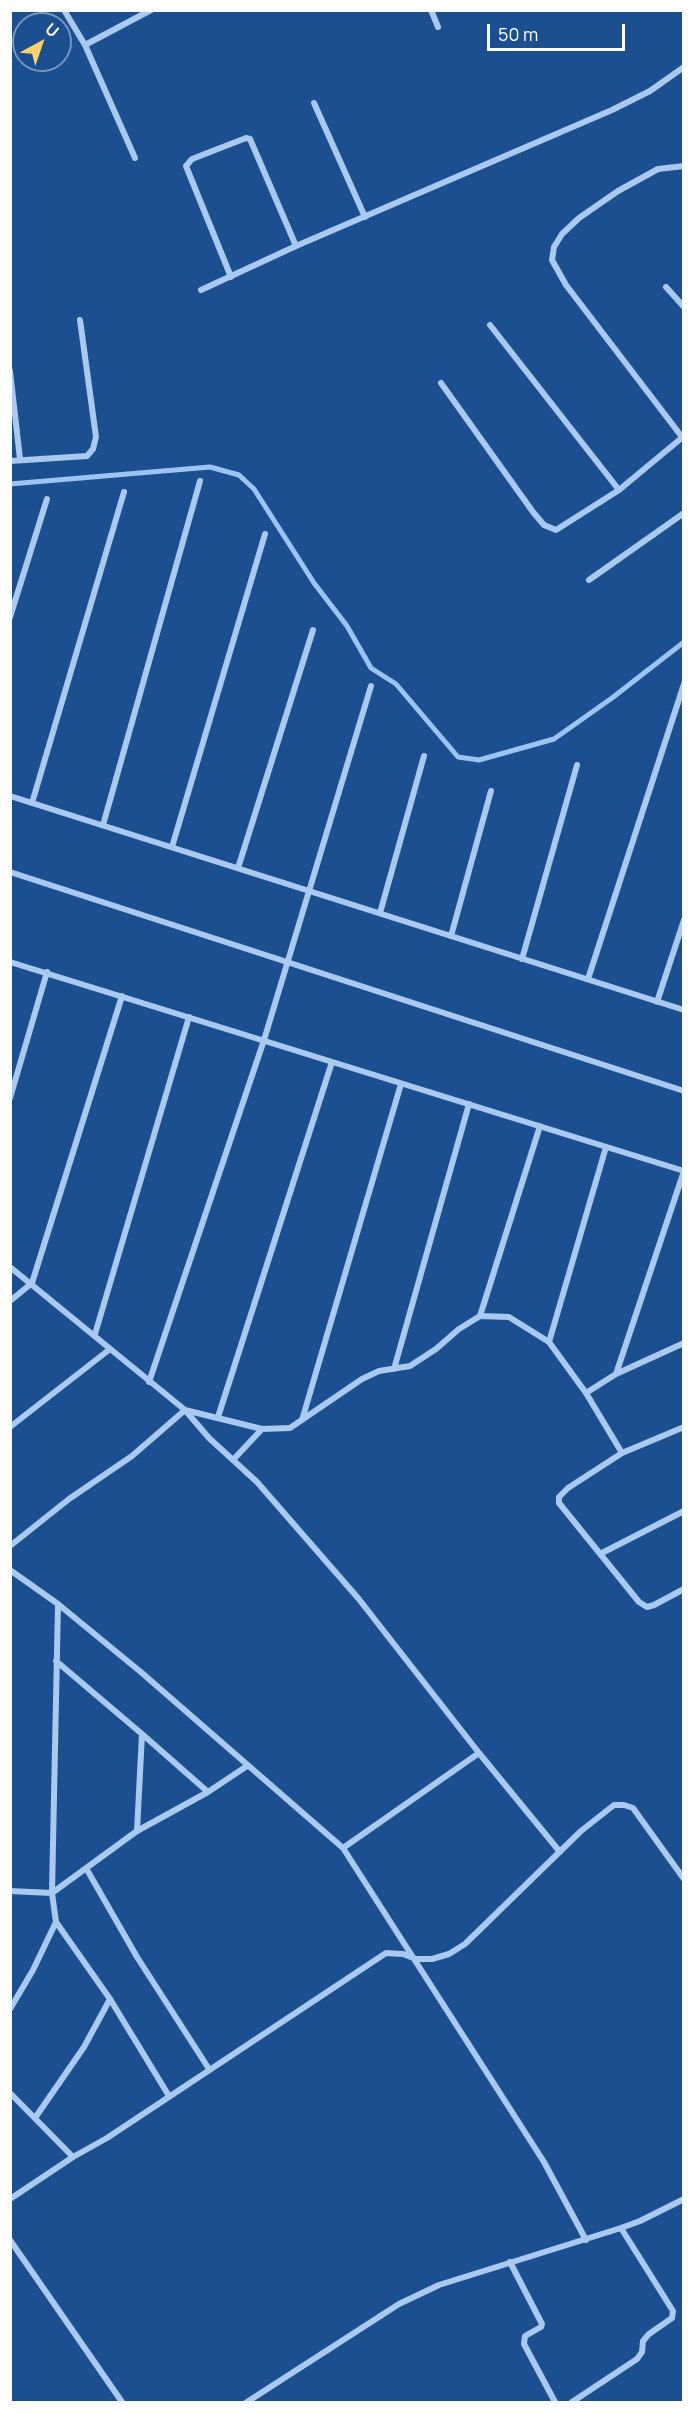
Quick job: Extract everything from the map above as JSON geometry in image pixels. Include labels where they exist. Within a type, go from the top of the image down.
[{"type":"street","points":[[64,10],[85,45],[135,158]]},
{"type":"street","points":[[85,45],[151,10]]},
{"type":"street","points":[[431,10],[438,27]]},
{"type":"street","points":[[201,290],[296,246],[612,110],[650,91],[684,68]]},
{"type":"street","points":[[314,103],[365,217]]},
{"type":"street","points":[[231,277],[186,166],[192,159],[246,138],[252,140],[296,246]]},
{"type":"street","points":[[441,383],[533,512],[544,525],[556,530],[619,490],[683,437],[566,285],[552,260],[554,247],[562,234],[579,218],[618,191],[658,169],[684,166]]},
{"type":"street","points":[[666,287],[684,307]]},
{"type":"street","points":[[10,461],[87,456],[93,449],[96,437],[80,320]]},
{"type":"street","points":[[490,325],[619,490]]},
{"type":"street","points":[[10,371],[20,459]]},
{"type":"street","points":[[103,825],[200,481]]},
{"type":"street","points":[[32,803],[124,492]]},
{"type":"street","points":[[10,617],[47,499]]},
{"type":"street","points":[[589,580],[684,513]]},
{"type":"street","points":[[172,847],[265,534]]},
{"type":"street","points":[[238,868],[313,630]]},
{"type":"street","points":[[588,979],[684,684]]},
{"type":"street","points":[[150,1382],[264,1040],[371,686]]},
{"type":"street","points":[[380,914],[424,756]]},
{"type":"street","points":[[522,959],[577,765]]},
{"type":"street","points":[[451,936],[491,791]]},
{"type":"street","points":[[10,796],[684,1010]]},
{"type":"street","points":[[10,872],[684,1091]]},
{"type":"street","points":[[657,1002],[684,920]]},
{"type":"street","points":[[10,962],[684,1171],[616,1374]]},
{"type":"street","points":[[10,1098],[47,972]]},
{"type":"street","points":[[10,1301],[32,1283],[122,996]]},
{"type":"street","points":[[95,1334],[189,1017]]},
{"type":"street","points":[[218,1417],[332,1062]]},
{"type":"street","points":[[302,1421],[401,1084]]},
{"type":"street","points":[[394,1370],[469,1104]]},
{"type":"street","points":[[480,1316],[540,1126]]},
{"type":"street","points":[[549,1342],[606,1147]]},
{"type":"street","points":[[10,1267],[95,1334],[185,1410],[209,1438],[257,1482],[358,1598],[560,1852]]},
{"type":"street","points":[[185,1410],[262,1429],[290,1428],[362,1378],[379,1371],[410,1366],[422,1359],[459,1329],[480,1316],[509,1317],[549,1342],[586,1393],[622,1453]]},
{"type":"street","points":[[586,1393],[616,1374],[684,1343]]},
{"type":"street","points":[[10,1427],[110,1349]]},
{"type":"street","points":[[10,1546],[69,1499],[132,1456],[185,1410]]},
{"type":"street","points":[[684,1427],[622,1453],[568,1488],[559,1497],[559,1503],[639,1602],[647,1607],[654,1605],[684,1589]]},
{"type":"street","points":[[233,1460],[262,1429]]},
{"type":"street","points":[[600,1554],[684,1511]]},
{"type":"street","points":[[10,1570],[58,1604],[142,1673],[343,1848],[544,2162],[586,2240]]},
{"type":"street","points":[[58,1604],[52,1893],[56,1922],[110,1999],[169,2096]]},
{"type":"street","points":[[56,1661],[208,1792]]},
{"type":"street","points":[[137,1831],[142,1734]]},
{"type":"street","points":[[343,1848],[479,1753]]},
{"type":"street","points":[[10,1891],[52,1893],[137,1831],[208,1792],[248,1766]]},
{"type":"street","points":[[10,2199],[73,2157],[107,2138],[386,1953],[403,1954],[416,1959],[432,1959],[449,1954],[465,1944],[601,1813],[614,1805],[633,1808],[684,1879]]},
{"type":"street","points":[[86,1868],[137,1957],[209,2069]]},
{"type":"street","points":[[10,2009],[33,1970],[56,1922]]},
{"type":"street","points":[[35,2118],[84,2047],[110,1999]]},
{"type":"street","points":[[10,2093],[73,2157]]},
{"type":"street","points":[[247,2403],[399,2304],[439,2285],[621,2228],[684,2199]]},
{"type":"street","points":[[572,2403],[637,2359],[642,2352],[643,2341],[649,2334],[672,2319],[673,2311],[621,2228]]},
{"type":"street","points":[[10,2240],[122,2403]]},
{"type":"street","points":[[510,2262],[542,2324],[541,2327],[525,2336],[524,2344],[555,2403]]},
{"type":"waterway","points":[[10,484],[210,467],[239,475],[254,489],[314,583],[347,626],[371,668],[396,684],[458,757],[479,760],[554,739],[612,698],[684,642]]}]
